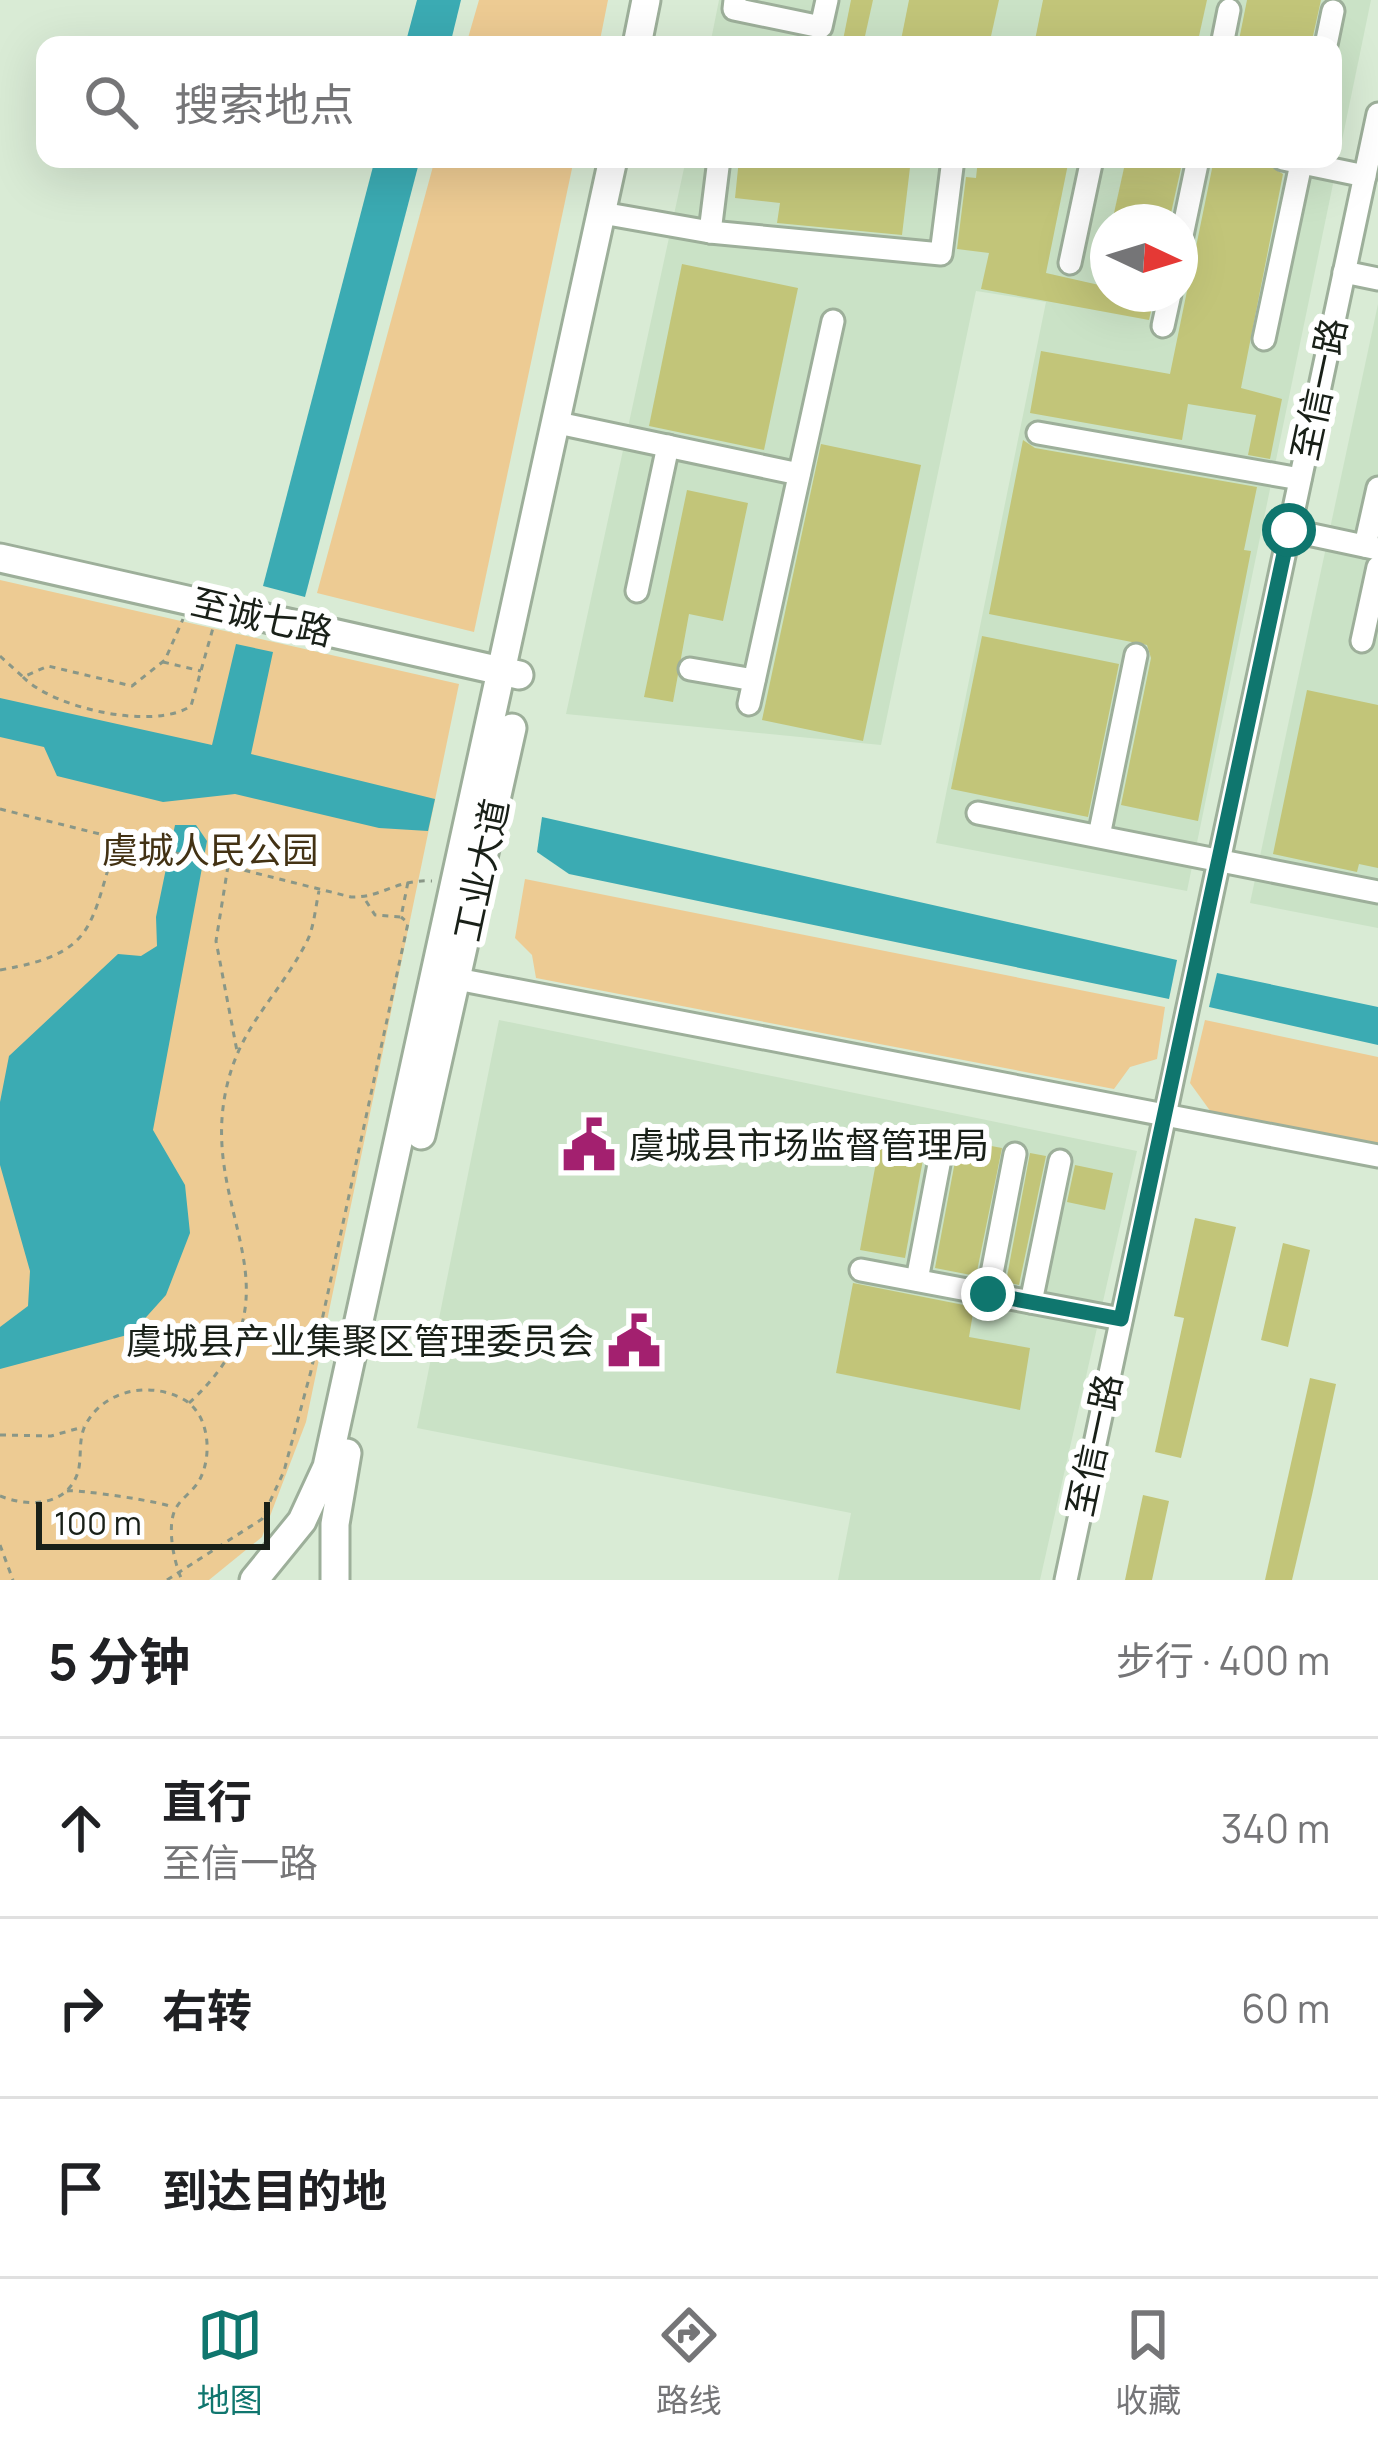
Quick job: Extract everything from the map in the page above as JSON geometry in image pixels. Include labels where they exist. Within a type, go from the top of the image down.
[{"type":"main road","points":[[639,36],[646,0]]},
{"type":"main road","points":[[656,36],[663,0]]},
{"type":"main road","points":[[610,215],[613,168]]},
{"type":"main road","name":"工业大道","points":[[335,1580],[335,1524],[344,1468],[457,979],[566,425],[610,215],[627,168]]},
{"type":"main road","name":"至诚七路","points":[[0,558],[514,674]]},
{"type":"main road","points":[[254,1580],[302,1521],[327,1467],[458,883],[514,674]]},
{"type":"street","points":[[735,0],[734,9],[821,27],[827,0]]},
{"type":"street","points":[[1224,36],[1229,10]]},
{"type":"street","points":[[1328,36],[1333,11]]},
{"type":"street","name":"至信一路","points":[[1066,1580],[1378,113]]},
{"type":"street","points":[[710,232],[718,168]]},
{"type":"street","points":[[610,215],[710,232],[941,254],[951,168]]},
{"type":"street","points":[[1070,262],[1090,168]]},
{"type":"street","points":[[1189,204],[1196,168]]},
{"type":"street","points":[[1264,339],[1294,168]]},
{"type":"street","points":[[1330,168],[1365,176]]},
{"type":"street","points":[[1344,272],[1378,279]]},
{"type":"street","points":[[1163,326],[1166,312]]},
{"type":"street","points":[[748,704],[833,321]]},
{"type":"street","points":[[566,425],[799,474]]},
{"type":"street","points":[[1038,433],[1300,479]]},
{"type":"street","points":[[637,591],[668,446]]},
{"type":"street","points":[[1289,530],[1371,548],[1378,488]]},
{"type":"street","points":[[1362,641],[1378,566]]},
{"type":"street","points":[[1099,836],[1136,655]]},
{"type":"street","points":[[690,669],[754,680]]},
{"type":"street","points":[[978,813],[1378,892]]},
{"type":"street","points":[[457,979],[1378,1156]]},
{"type":"street","points":[[917,1280],[944,1138]]},
{"type":"street","points":[[988,1294],[1015,1154]]},
{"type":"street","points":[[1030,1302],[1060,1161]]},
{"type":"street","points":[[861,1270],[1121,1319]]},
{"type":"path","points":[[23,677],[48,666],[132,686],[163,662],[190,601]]},
{"type":"path","points":[[0,656],[40,695],[161,720],[190,706],[219,608]]},
{"type":"path","points":[[163,662],[202,671]]},
{"type":"path","points":[[0,809],[320,891],[365,897],[409,880],[458,883]]},
{"type":"path","points":[[0,970],[75,948],[87,934],[117,840]]},
{"type":"path","points":[[111,857],[135,861],[142,846]]},
{"type":"path","points":[[229,864],[216,941],[220,982],[238,1053]]},
{"type":"path","points":[[401,916],[409,880]]},
{"type":"path","points":[[189,1403],[226,1363],[247,1295],[248,1263],[226,1199],[221,1144],[226,1089],[257,1012],[309,939],[320,891]]},
{"type":"path","points":[[167,1580],[262,1519],[284,1471],[408,923],[401,916],[375,915],[366,908],[365,897]]},
{"type":"path","points":[[65,1492],[79,1470],[85,1426],[103,1403],[119,1394],[151,1389],[189,1403],[202,1421],[208,1452],[200,1480],[175,1509],[182,1580]]},
{"type":"path","points":[[0,1435],[51,1436],[85,1426]]},
{"type":"path","points":[[0,1496],[28,1504],[83,1487],[127,1502],[162,1501],[175,1509]]},
{"type":"path","points":[[0,1545],[13,1580]]},
{"type":"shaded area","points":[[719,0],[1371,0],[1342,140],[1342,36],[712,36]]},
{"type":"shaded area","points":[[684,168],[1336,168],[1187,891],[936,843],[1046,302],[976,291],[881,745],[566,714]]},
{"type":"shaded area","points":[[1378,304],[1378,928],[1250,903]]},
{"type":"shaded area","points":[[499,1020],[1137,1151],[1040,1580],[838,1580],[851,1513],[417,1428]]},
{"type":"green space","points":[[479,0],[608,0],[601,36],[469,36]]},
{"type":"green space","points":[[433,168],[572,168],[474,632],[317,593]]},
{"type":"green space","name":"虞城人民公园","points":[[0,580],[459,684],[306,1422],[262,1537],[209,1580],[0,1580]]},
{"type":"green space","points":[[525,879],[1165,1007],[1157,1059],[1130,1067],[1114,1089],[536,978],[532,955],[515,938]]},
{"type":"green space","points":[[1205,1020],[1378,1057],[1378,1144],[1211,1112],[1190,1083]]},
{"type":"water","points":[[417,0],[461,0],[452,36],[407,36]]},
{"type":"water","points":[[373,168],[418,168],[305,597],[263,586]]},
{"type":"water","points":[[236,644],[273,652],[251,754],[435,799],[428,831],[379,828],[235,794],[163,802],[57,776],[44,747],[0,737],[0,698],[212,745]]},
{"type":"water","points":[[542,817],[1177,960],[1169,999],[569,874],[537,852]]},
{"type":"water","points":[[175,825],[196,825],[207,841],[153,1130],[185,1185],[190,1233],[166,1295],[131,1334],[0,1369],[0,1327],[28,1306],[30,1271],[0,1165],[0,1102],[9,1056],[118,954],[141,956],[157,946],[156,917]]},
{"type":"water","points":[[1217,973],[1378,1007],[1378,1045],[1209,1007]]},
{"type":"building","points":[[851,0],[873,0],[865,36],[844,36]]},
{"type":"building","points":[[909,0],[999,0],[991,36],[902,36]]},
{"type":"building","points":[[1043,0],[1207,0],[1199,36],[1036,36]]},
{"type":"building","points":[[1247,0],[1321,0],[1313,36],[1240,36]]},
{"type":"building","points":[[738,168],[910,168],[902,235],[777,223],[780,203],[735,198]]},
{"type":"building","points":[[977,168],[1067,168],[1046,273],[1090,283],[1090,309],[981,289],[989,253],[957,249],[966,177],[976,178]]},
{"type":"building","points":[[1124,168],[1181,168],[1173,204],[1116,204]]},
{"type":"building","points":[[1212,168],[1273,168],[1283,174],[1241,388],[1282,399],[1270,459],[1248,455],[1256,415],[1188,404],[1182,440],[1030,413],[1041,351],[1170,374],[1183,312],[1198,312],[1198,237]]},
{"type":"building","points":[[682,264],[798,288],[764,450],[649,426]]},
{"type":"building","points":[[1106,312],[1151,312],[1149,320]]},
{"type":"building","points":[[1023,440],[1035,448],[1257,487],[1244,550],[1251,551],[1198,821],[1121,805],[1151,658],[1147,645],[989,614]]},
{"type":"building","points":[[821,444],[921,465],[863,741],[762,720]]},
{"type":"building","points":[[687,490],[748,503],[723,621],[689,614],[673,702],[644,697]]},
{"type":"building","points":[[982,636],[1119,664],[1088,817],[951,789]]},
{"type":"building","points":[[1307,690],[1378,705],[1378,868],[1359,864],[1357,872],[1273,854]]},
{"type":"building","points":[[883,1124],[928,1132],[905,1258],[860,1250]]},
{"type":"building","points":[[959,1140],[1002,1148],[976,1276],[935,1268]]},
{"type":"building","points":[[1030,1153],[1046,1156],[1019,1285],[1006,1282]]},
{"type":"building","points":[[1075,1165],[1113,1173],[1105,1210],[1067,1202]]},
{"type":"building","points":[[1195,1218],[1236,1227],[1181,1458],[1155,1452],[1184,1318],[1174,1316]]},
{"type":"building","points":[[1283,1243],[1310,1250],[1288,1347],[1261,1340]]},
{"type":"building","points":[[853,1283],[974,1307],[969,1337],[1030,1348],[1020,1410],[836,1373]]},
{"type":"building","points":[[1310,1378],[1336,1384],[1312,1495],[1292,1580],[1265,1580]]},
{"type":"building","points":[[1143,1495],[1169,1501],[1152,1580],[1125,1580]]},
{"type":"place","name":"虞城县市场监督管理局","points":[[589,1145]]},
{"type":"place","name":"虞城县产业集聚区管理委员会","points":[[634,1341]]},
{"type":"route","points":[[988,1294],[1121,1319],[1289,530]]}]
